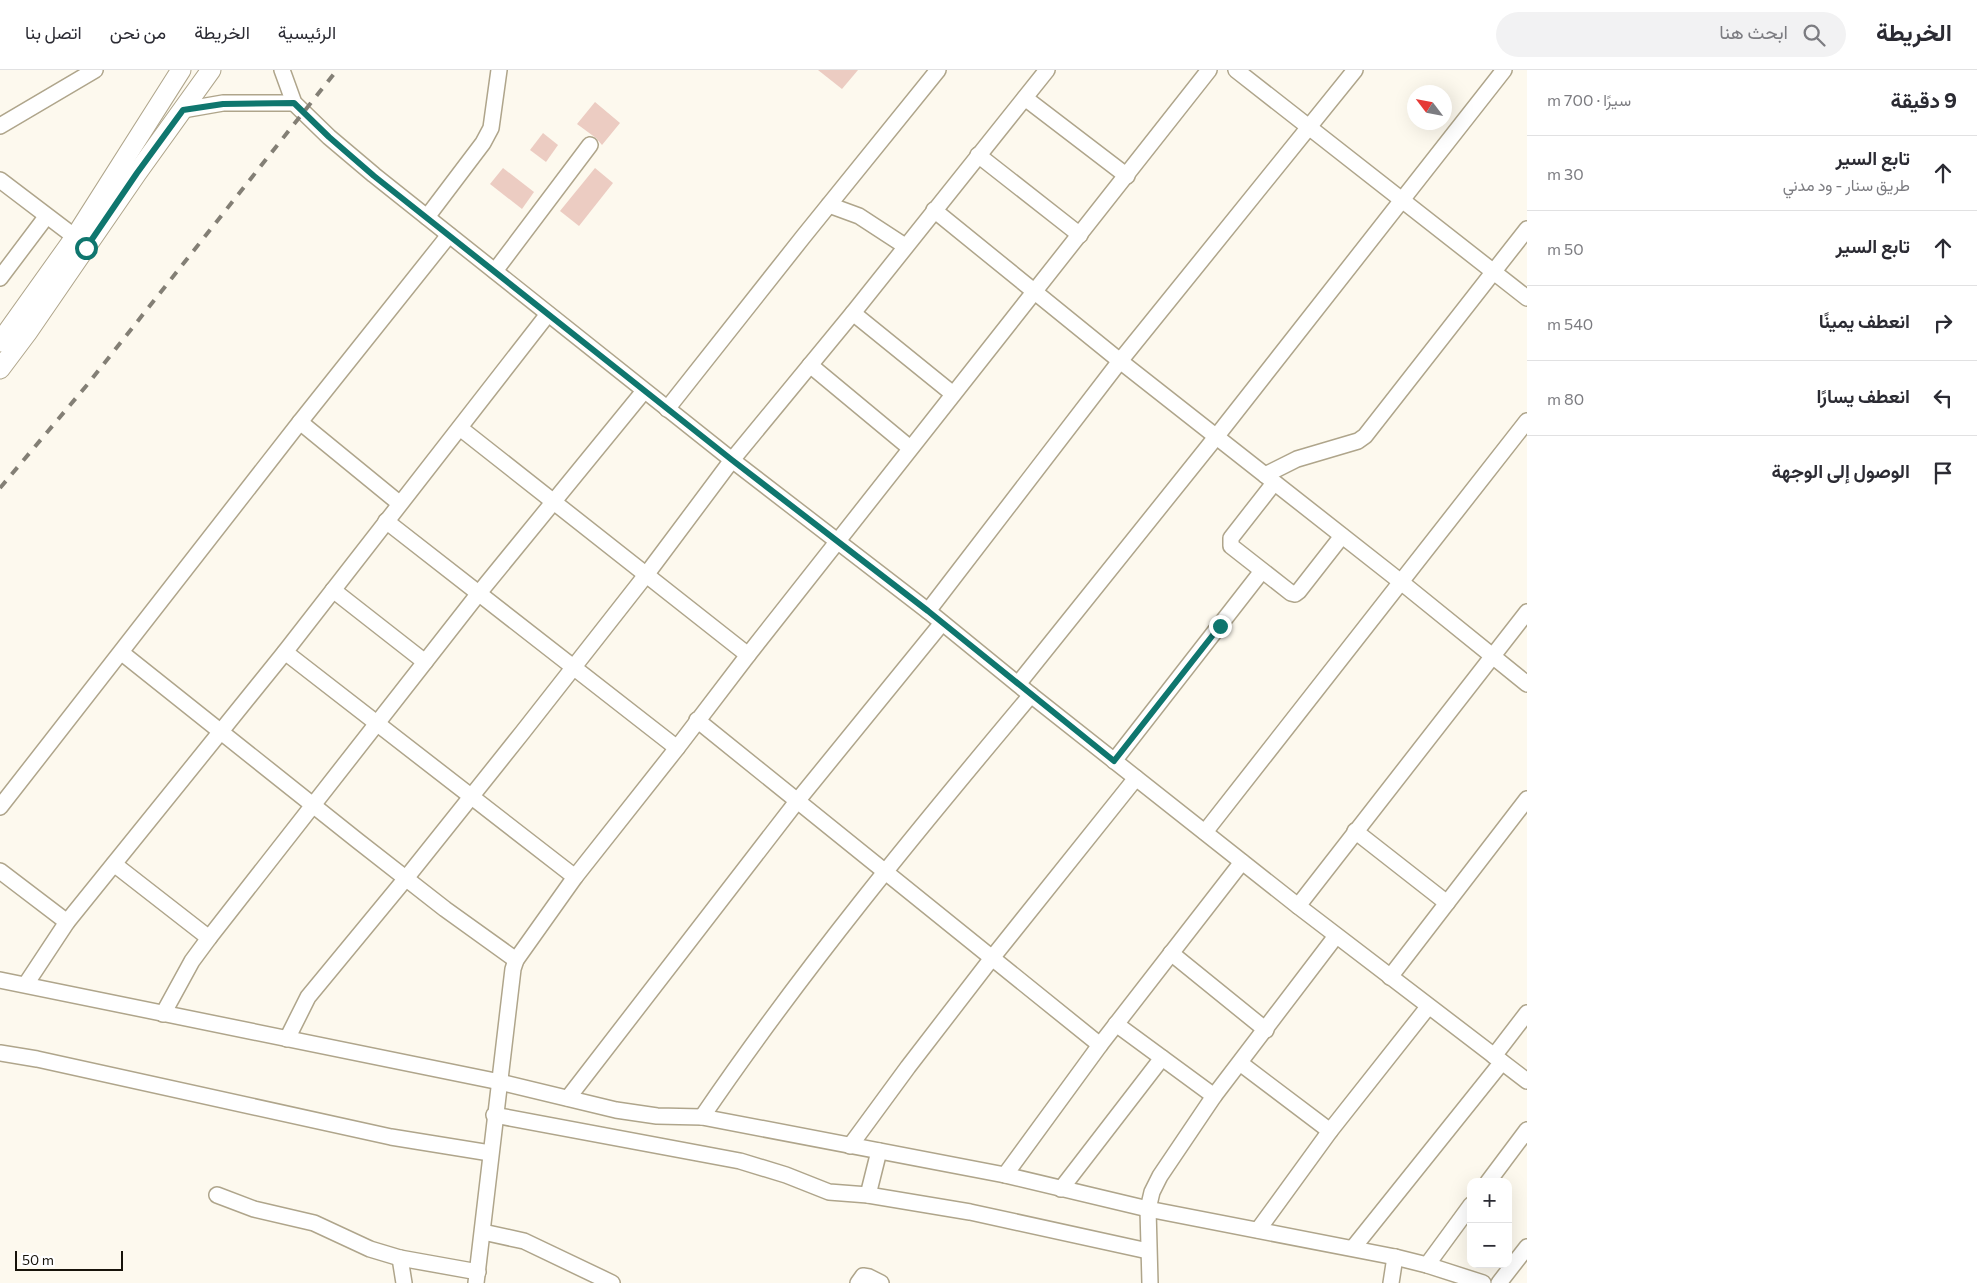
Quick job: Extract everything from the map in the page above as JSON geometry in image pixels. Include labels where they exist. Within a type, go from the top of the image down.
[{"type":"main road","points":[[0,369],[28,333],[114,191],[181,70]]},
{"type":"main road","points":[[0,342],[75,237],[183,110],[211,70]]},
{"type":"street","points":[[0,126],[95,70]]},
{"type":"street","points":[[282,70],[294,103],[352,157],[644,391],[928,611],[1031,695],[1336,936],[1527,1081]]},
{"type":"street","points":[[426,217],[483,143],[491,128],[499,70]]},
{"type":"street","points":[[667,409],[938,70]]},
{"type":"street","points":[[217,1195],[254,1209],[314,1223],[370,1249],[477,1278],[494,1115],[500,1082],[513,969],[516,960],[575,877],[836,541],[1127,176],[1209,70]]},
{"type":"street","points":[[1236,70],[1527,298]]},
{"type":"street","points":[[928,611],[1120,361],[1355,70]]},
{"type":"street","points":[[1018,684],[1216,437],[1504,70]]},
{"type":"street","points":[[287,1039],[308,997],[407,877],[646,574],[732,460],[853,313],[1043,72]]},
{"type":"street","points":[[1024,98],[1127,176]]},
{"type":"street","points":[[183,110],[223,104],[294,103]]},
{"type":"street","points":[[495,271],[590,145]]},
{"type":"street","points":[[978,156],[1080,235]]},
{"type":"street","points":[[0,180],[46,217],[75,237]]},
{"type":"street","points":[[829,205],[859,216],[905,246]]},
{"type":"street","points":[[934,210],[1120,361],[1401,582],[1527,684]]},
{"type":"street","points":[[0,278],[46,217]]},
{"type":"street","points":[[1342,536],[1299,592],[1295,594],[1262,571],[1231,546],[1230,542],[1269,479],[1297,460],[1358,441],[1365,436],[1527,229]]},
{"type":"street","points":[[0,807],[122,653],[300,422],[449,235]]},
{"type":"street","points":[[853,313],[953,394]]},
{"type":"street","points":[[26,984],[66,922],[285,652],[548,314]]},
{"type":"street","points":[[810,365],[910,448]]},
{"type":"street","points":[[163,1014],[192,961],[209,938],[376,722],[552,502],[644,391]]},
{"type":"street","points":[[300,422],[399,504]]},
{"type":"street","points":[[1204,832],[1527,422]]},
{"type":"street","points":[[460,428],[748,655]]},
{"type":"street","points":[[386,521],[677,748]]},
{"type":"street","points":[[1114,761],[1262,571]]},
{"type":"street","points":[[333,590],[424,662]]},
{"type":"street","points":[[1298,906],[1527,612]]},
{"type":"street","points":[[568,1098],[798,800],[942,623]]},
{"type":"street","points":[[285,652],[575,877]]},
{"type":"street","points":[[122,653],[445,909],[516,960]]},
{"type":"street","points":[[702,1117],[744,1056],[884,871],[1031,695]]},
{"type":"street","points":[[697,720],[1100,1045]]},
{"type":"street","points":[[850,1146],[992,958],[1136,778]]},
{"type":"street","points":[[1390,977],[1527,799]]},
{"type":"street","points":[[1355,831],[1447,903]]},
{"type":"street","points":[[1005,1176],[1100,1045],[1242,862]]},
{"type":"street","points":[[114,864],[209,938]]},
{"type":"street","points":[[0,871],[66,922]]},
{"type":"street","points":[[1150,1283],[1148,1209],[1152,1192],[1160,1176],[1214,1096],[1336,936]]},
{"type":"street","points":[[1171,953],[1266,1030]]},
{"type":"street","points":[[0,980],[500,1082],[616,1110],[657,1116],[702,1117],[1005,1176],[1148,1209],[1395,1257],[1483,1283]]},
{"type":"street","points":[[1258,1230],[1330,1131],[1428,1006]]},
{"type":"street","points":[[1353,1248],[1498,1059],[1527,1013]]},
{"type":"street","points":[[1116,1024],[1214,1096]]},
{"type":"street","points":[[0,1053],[37,1059],[392,1137],[490,1153]]},
{"type":"street","points":[[1061,1189],[1162,1058]]},
{"type":"street","points":[[1240,1063],[1330,1131]]},
{"type":"street","points":[[494,1115],[740,1161],[786,1175],[829,1192],[868,1195],[970,1212],[1148,1251]]},
{"type":"street","points":[[1491,1178],[1527,1130]]},
{"type":"street","points":[[868,1195],[879,1152]]},
{"type":"street","points":[[1427,1265],[1467,1210]]},
{"type":"street","points":[[483,1232],[524,1241],[612,1283]]},
{"type":"street","points":[[1499,1283],[1527,1247]]},
{"type":"street","points":[[1391,1283],[1395,1257]]},
{"type":"street","points":[[400,1258],[404,1283]]},
{"type":"street","points":[[858,1283],[863,1276],[881,1283]]},
{"type":"building","points":[[818,70],[858,70],[842,89]]},
{"type":"building","points":[[595,102],[620,123],[602,145],[596,138],[577,124]]},
{"type":"building","points":[[543,133],[558,145],[546,162],[530,150]]},
{"type":"building","points":[[503,168],[534,192],[522,209],[490,184]]},
{"type":"building","points":[[595,168],[613,183],[579,226],[560,211]]},
{"type":"railway","points":[[0,488],[87,385],[337,70]]},
{"type":"route","points":[[86,248],[183,110],[223,104],[255,102],[294,103],[329,137],[374,176],[732,460],[928,611],[1114,761],[1220,626]]}]
